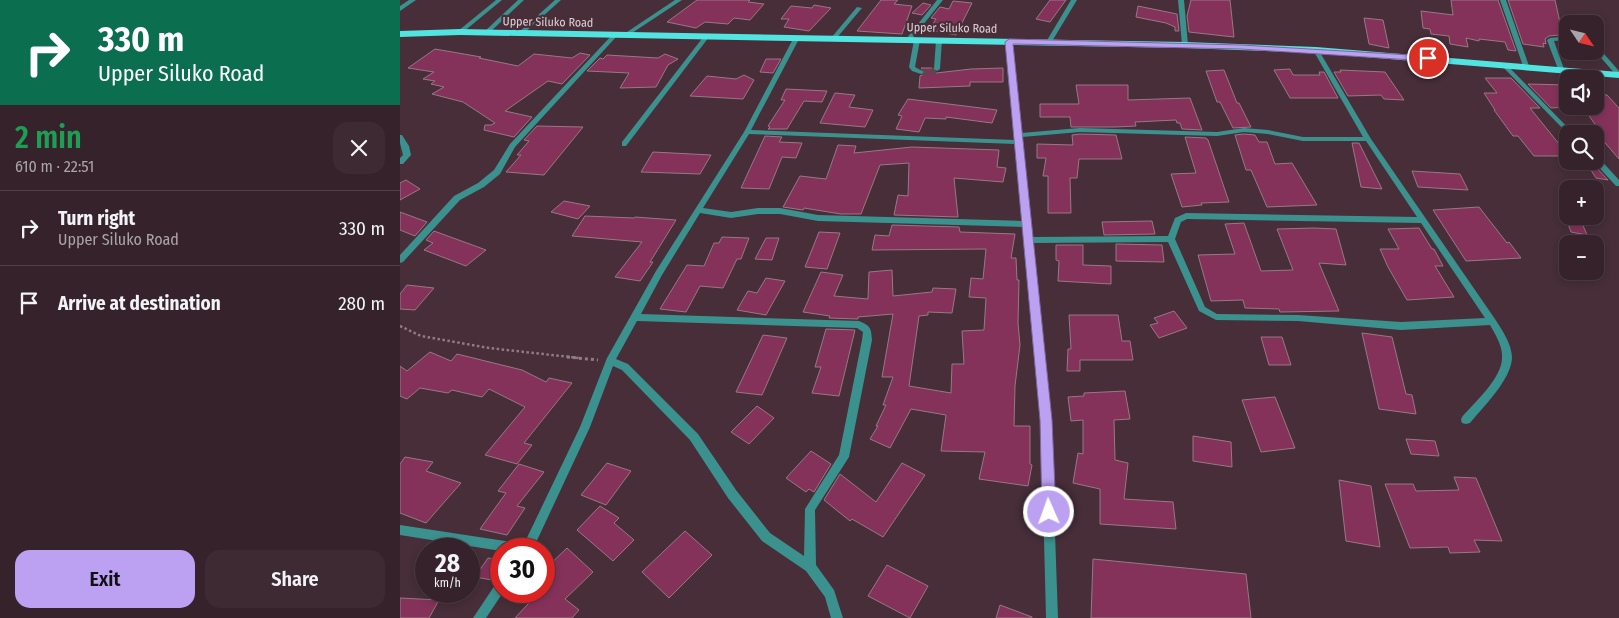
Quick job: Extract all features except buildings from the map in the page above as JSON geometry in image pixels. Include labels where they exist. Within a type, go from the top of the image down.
[{"type":"main road","name":"Upper Siluko Road","points":[[401,33],[460,32],[1185,45],[1316,50],[1619,75]]},
{"type":"street","points":[[400,9],[413,0]]},
{"type":"street","points":[[460,32],[499,0]]},
{"type":"street","points":[[486,33],[521,0]]},
{"type":"street","points":[[520,34],[558,0]]},
{"type":"street","points":[[624,36],[679,0]]},
{"type":"street","points":[[921,72],[914,70],[912,67],[913,40],[940,0]]},
{"type":"street","points":[[1049,42],[1074,0]]},
{"type":"street","points":[[1181,0],[1185,45]]},
{"type":"street","points":[[1503,0],[1526,66]]},
{"type":"street","points":[[833,39],[859,8]]},
{"type":"street","points":[[400,260],[458,198],[481,185],[497,172],[512,146],[614,36]]},
{"type":"street","points":[[624,144],[706,37]]},
{"type":"street","points":[[530,538],[585,427],[610,361],[659,273],[747,132],[796,39]]},
{"type":"street","points":[[1559,39],[1550,40],[1561,69]]},
{"type":"street","points":[[937,69],[939,40]]},
{"type":"street","points":[[1009,42],[1030,240],[1046,420],[1052,618]]},
{"type":"street","points":[[1316,50],[1368,139],[1492,321],[1503,341],[1507,358],[1503,374],[1466,420]]},
{"type":"street","points":[[1604,58],[1619,75]]},
{"type":"street","points":[[1503,64],[1562,125]]},
{"type":"street","points":[[747,132],[1018,139],[1080,130],[1218,134],[1244,130],[1268,132],[1292,138],[1368,139]]},
{"type":"street","points":[[400,138],[405,146],[407,155],[400,162]]},
{"type":"street","points":[[1604,168],[1619,184]]},
{"type":"street","points":[[698,210],[732,215],[758,211],[780,211],[818,218],[1027,224]]},
{"type":"street","points":[[1422,220],[1186,216],[1178,220],[1171,239],[1202,309],[1216,317],[1298,318],[1401,326],[1492,321]]},
{"type":"street","points":[[1030,240],[1171,239]]},
{"type":"street","points":[[636,317],[859,325],[867,330],[867,340],[844,457],[810,509],[810,567]]},
{"type":"street","points":[[610,361],[626,367],[694,437],[732,494],[766,537],[810,567],[830,594],[837,618]]},
{"type":"street","points":[[400,530],[490,544]]},
{"type":"street","points":[[479,618],[490,602]]},
{"type":"path","points":[[400,326],[421,336],[489,348],[610,361]]},
{"type":"tunnel","points":[[921,72],[931,72],[937,69]]},
{"type":"route","points":[[1049,512],[1046,420],[1030,240],[1009,42],[1241,47],[1428,58]]}]
